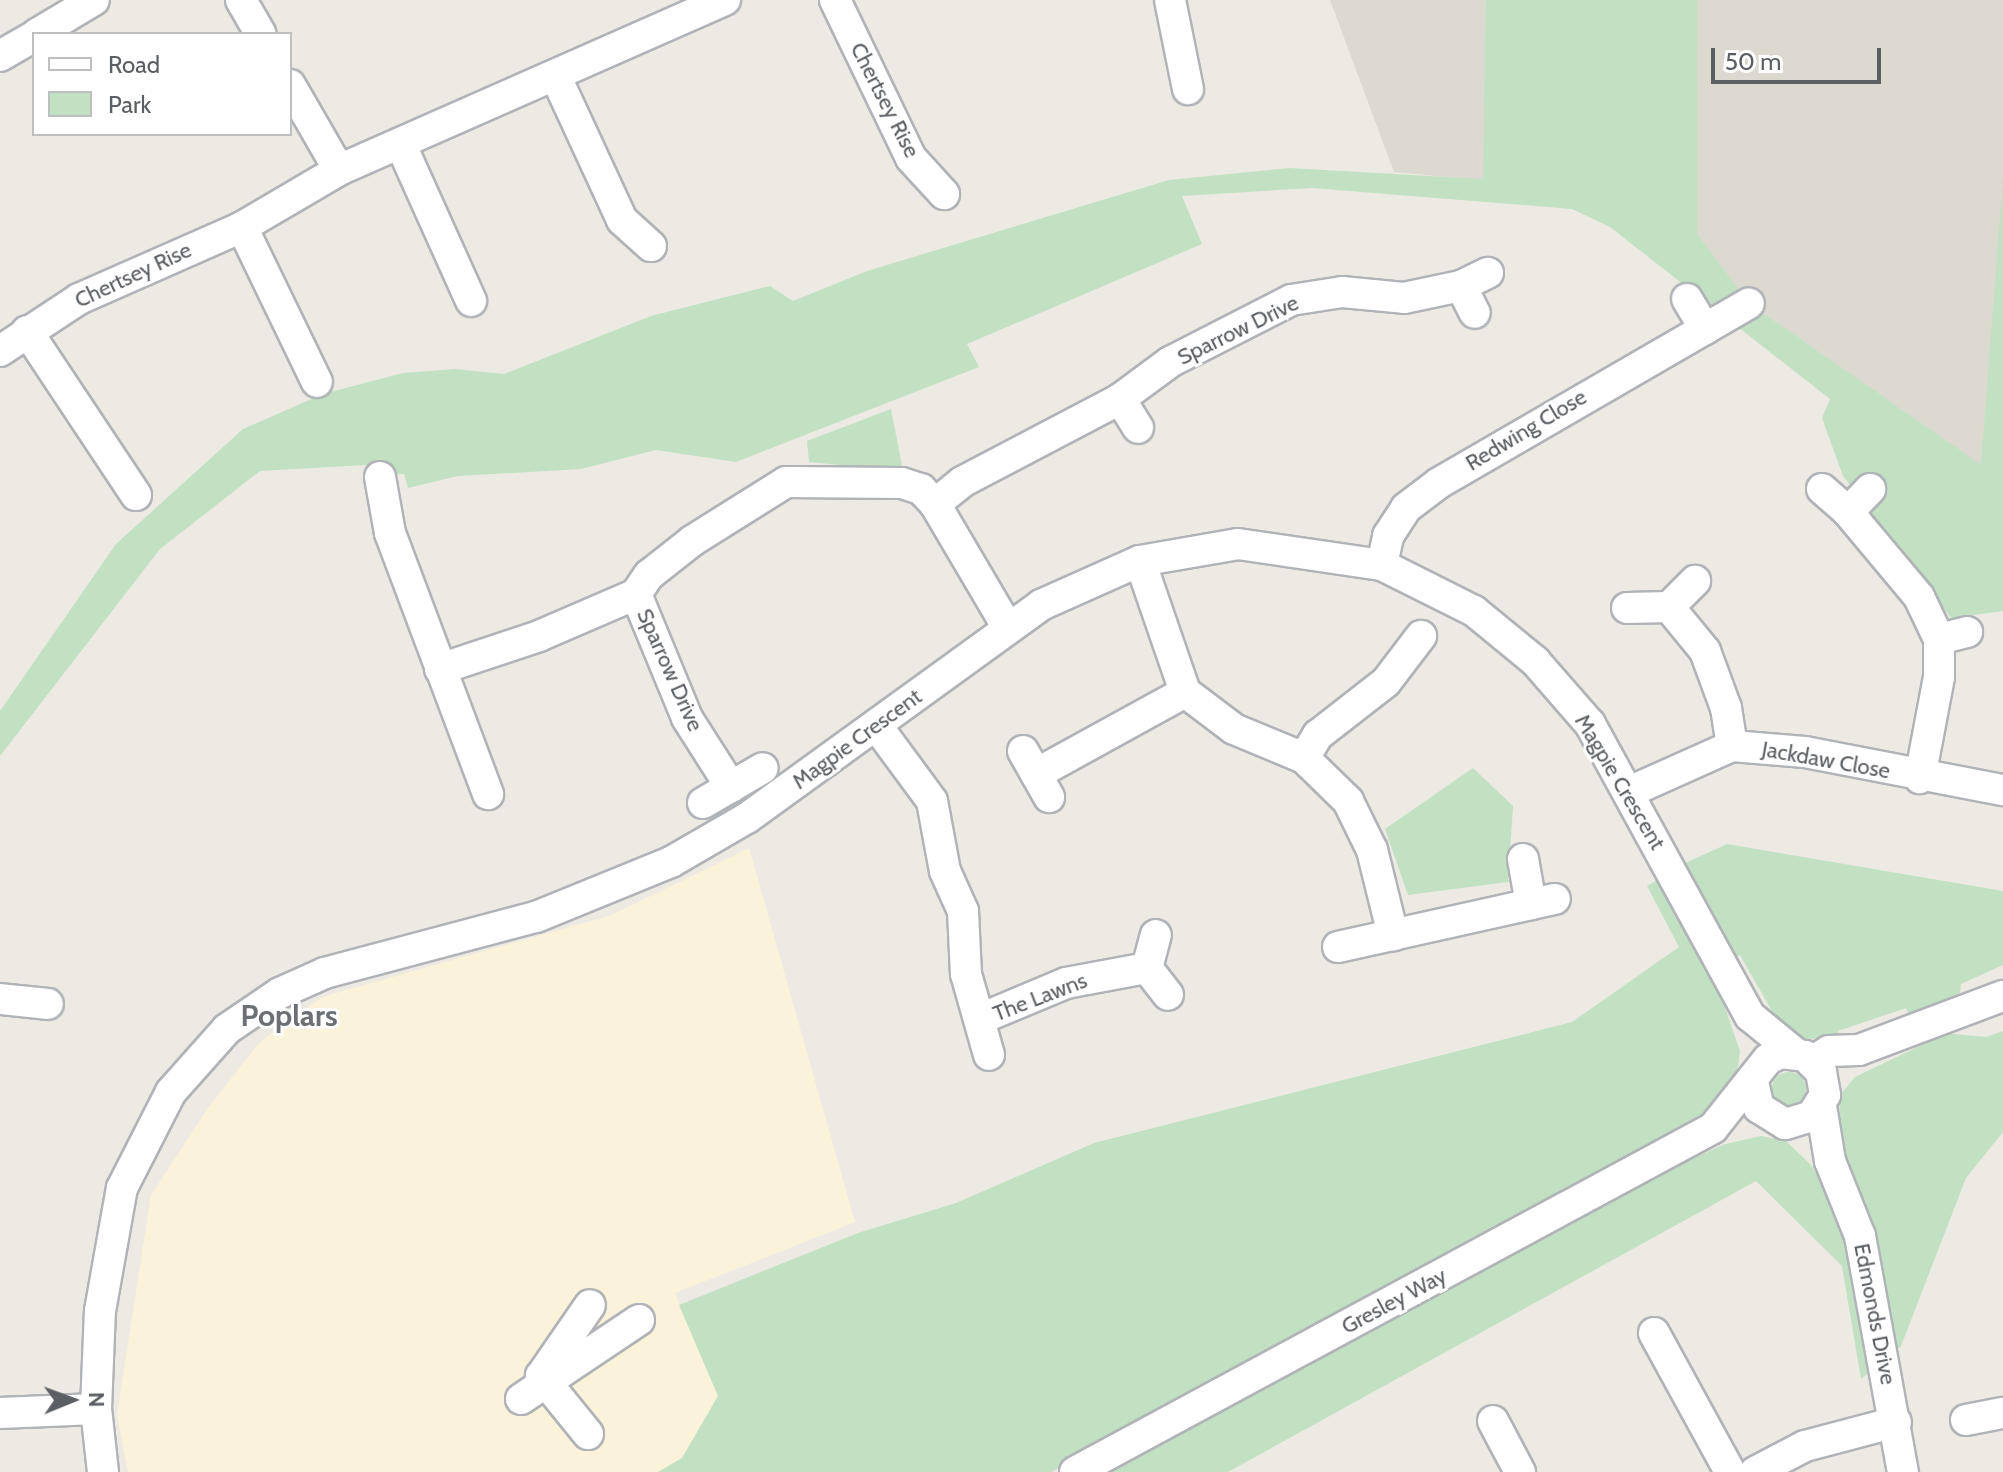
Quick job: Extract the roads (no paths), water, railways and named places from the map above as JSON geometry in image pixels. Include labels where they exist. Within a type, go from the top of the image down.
[{"type":"street","points":[[41,32],[94,0]]},
{"type":"street","points":[[241,0],[260,32]]},
{"type":"street","name":"Chertsey Rise","points":[[0,351],[27,331],[146,265],[242,227],[339,170],[725,0]]},
{"type":"street","name":"Chertsey Rise","points":[[835,0],[911,158],[944,194]]},
{"type":"street","points":[[1170,0],[1188,89]]},
{"type":"street","points":[[0,56],[32,37]]},
{"type":"street","points":[[556,77],[622,220],[651,246]]},
{"type":"street","points":[[292,88],[339,170]]},
{"type":"street","points":[[401,145],[471,301]]},
{"type":"street","points":[[242,227],[317,382]]},
{"type":"street","name":"Sparrow Drive","points":[[935,504],[981,470],[1120,399],[1170,362],[1291,300],[1342,292],[1404,298],[1475,291]]},
{"type":"street","points":[[1687,299],[1705,329]]},
{"type":"street","name":"Redwing Close","points":[[1382,565],[1388,536],[1406,508],[1439,483],[1591,390],[1749,303]]},
{"type":"street","points":[[27,331],[136,495]]},
{"type":"street","points":[[1120,399],[1138,428]]},
{"type":"street","points":[[380,477],[390,533],[488,794]]},
{"type":"street","name":"Sparrow Drive","points":[[440,669],[539,636],[636,594],[649,575],[692,541],[786,482],[902,483],[921,489],[935,504],[1008,628]]},
{"type":"street","name":"Jackdaw Close","points":[[1822,489],[1848,512],[1953,635],[1939,677],[1920,778]]},
{"type":"street","points":[[1848,512],[1870,489]]},
{"type":"street","name":"Magpie Crescent","points":[[103,1472],[96,1409],[100,1311],[122,1188],[163,1104],[193,1061],[227,1029],[280,993],[325,973],[536,917],[671,862],[747,818],[1008,628],[1076,586],[1140,561],[1238,544],[1382,565],[1474,611],[1535,661],[1590,724],[1750,1016],[1813,1076]]},
{"type":"street","points":[[1140,561],[1160,632],[1185,692],[1234,729],[1304,758],[1348,801],[1372,850],[1393,935]]},
{"type":"street","points":[[1627,608],[1669,607],[1695,581]]},
{"type":"street","name":"Sparrow Drive","points":[[636,594],[687,718],[731,787]]},
{"type":"street","name":"Jackdaw Close","points":[[1669,607],[1705,651],[1726,708],[1732,746]]},
{"type":"street","points":[[1304,758],[1318,735],[1386,682],[1421,636]]},
{"type":"street","points":[[1036,774],[1185,692]]},
{"type":"street","name":"The Lawns","points":[[876,725],[932,801],[945,871],[963,911],[966,974],[989,1055]]},
{"type":"street","name":"Jackdaw Close","points":[[1629,792],[1732,746],[1805,752],[1920,778],[2003,790]]},
{"type":"street","points":[[703,803],[763,768]]},
{"type":"street","points":[[1338,947],[1543,901],[1523,859]]},
{"type":"street","points":[[1156,935],[1147,968],[1168,995]]},
{"type":"street","name":"The Lawns","points":[[980,1019],[1066,983],[1147,968]]},
{"type":"street","name":"Gresley Way","points":[[1713,1128],[1733,1129],[1777,1121],[1801,1122],[1813,1076],[1829,1051],[1859,1050],[2003,996]]},
{"type":"street","points":[[0,999],[48,1004]]},
{"type":"street","name":"Magpie Crescent","points":[[1750,1016],[1750,1052],[1756,1076]]},
{"type":"street","name":"Gresley Way","points":[[1075,1472],[1713,1128],[1768,1059],[1813,1076]]},
{"type":"street","points":[[1756,1076],[1759,1108],[1809,1151],[1830,1161]]},
{"type":"street","name":"Edmonds Drive","points":[[1813,1076],[1830,1161],[1860,1236],[1903,1472]]},
{"type":"street","points":[[588,1434],[541,1376],[590,1305]]},
{"type":"street","points":[[521,1399],[639,1320]]},
{"type":"street","points":[[1654,1333],[1678,1354],[1730,1472]]},
{"type":"street","points":[[0,1413],[96,1409]]},
{"type":"street","points":[[1966,1420],[2003,1413]]},
{"type":"street","points":[[1755,1472],[1798,1461],[1896,1422]]},
{"type":"district","name":"Poplars","points":[[289,1016]]}]
